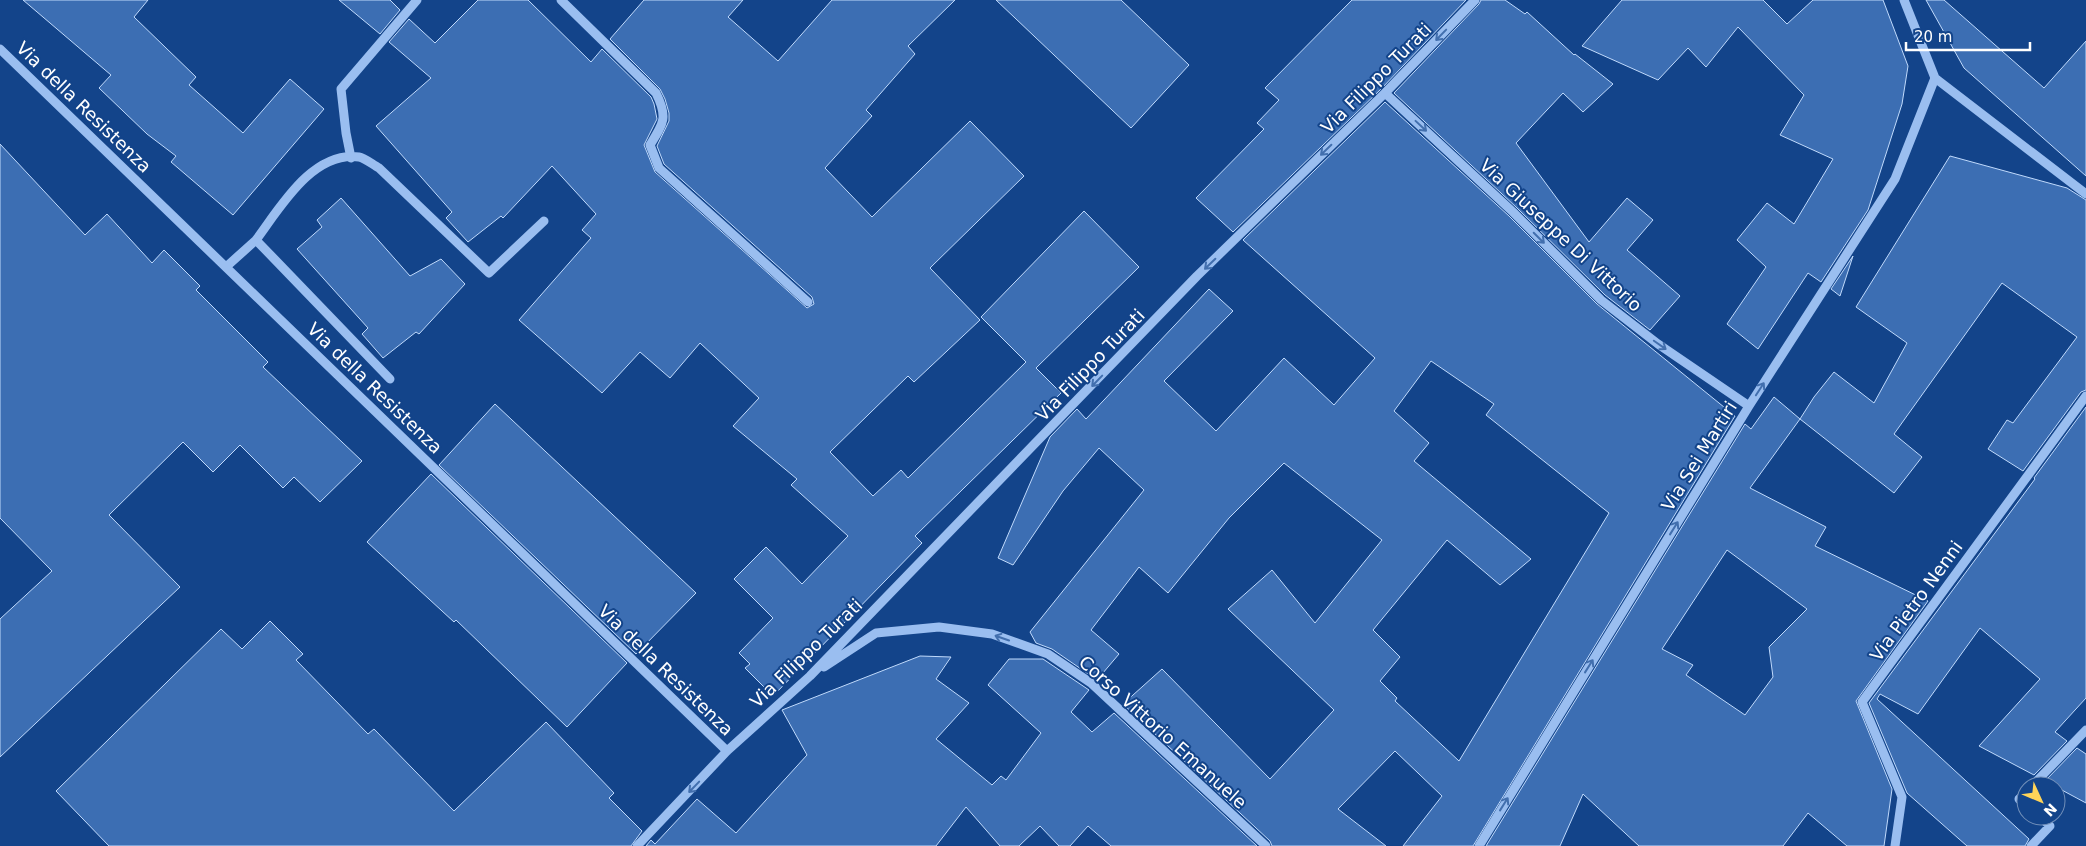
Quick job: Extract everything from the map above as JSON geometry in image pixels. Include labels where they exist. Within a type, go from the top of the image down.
[{"type":"street","points":[[352,158],[346,133],[341,89],[417,0]]},
{"type":"street","points":[[561,0],[656,93],[664,109],[661,129],[650,145],[659,168],[808,302]]},
{"type":"street","name":"Via Filippo Turati","points":[[637,846],[727,751],[810,676],[1198,276],[1385,93],[1474,0]]},
{"type":"street","points":[[1904,0],[1935,78],[2086,194]]},
{"type":"street","name":"Via della Resistenza","points":[[0,49],[727,751]]},
{"type":"street","name":"Via Sei Martiri","points":[[1479,846],[1749,406],[1895,179],[1935,78]]},
{"type":"street","name":"Via Giuseppe Di Vittorio","points":[[1385,93],[1513,212],[1601,300],[1658,344],[1749,406]]},
{"type":"street","points":[[226,268],[256,240],[304,178],[329,160],[360,157],[379,168],[489,273],[544,221]]},
{"type":"street","points":[[256,240],[390,379]]},
{"type":"street","name":"Via Pietro Nenni","points":[[1896,846],[1902,797],[1862,702],[2086,396]]},
{"type":"street","name":"Corso Vittorio Emanuele","points":[[810,676],[876,633],[940,627],[992,634],[1048,654],[1090,683],[1266,846]]},
{"type":"street","points":[[2042,776],[2086,730]]},
{"type":"street","points":[[2031,846],[2050,826]]},
{"type":"building","points":[[23,0],[148,0],[134,17],[196,77],[189,85],[243,133],[290,79],[324,109],[233,215],[171,162],[176,156],[147,134],[99,88],[111,75]]},
{"type":"building","points":[[339,0],[390,0],[400,10],[380,34]]},
{"type":"building","points":[[478,0],[528,0],[591,62],[602,49],[651,97],[657,119],[644,145],[655,172],[807,308],[814,304],[812,297],[664,164],[657,146],[669,121],[665,99],[660,89],[610,39],[644,0],[743,0],[728,17],[778,61],[832,0],[955,0],[908,46],[915,54],[866,110],[872,116],[825,168],[872,217],[970,121],[1024,176],[930,268],[980,320],[914,382],[908,376],[830,452],[873,496],[901,470],[908,478],[1026,362],[981,317],[1084,211],[1139,267],[1036,368],[1061,393],[915,536],[922,543],[773,696],[745,668],[750,664],[739,653],[773,618],[734,579],[766,547],[802,584],[848,536],[791,485],[797,479],[733,426],[759,398],[700,343],[670,378],[640,352],[602,393],[519,320],[591,238],[582,230],[596,214],[552,166],[503,218],[501,216],[468,242],[446,218],[452,212],[376,126],[431,78],[389,42],[409,19],[435,43]]},
{"type":"building","points":[[996,0],[1121,0],[1189,65],[1131,128]]},
{"type":"building","points":[[1352,0],[1466,0],[1381,89],[1233,232],[1196,198],[1264,129],[1257,123],[1279,100],[1265,88]]},
{"type":"building","points":[[1481,0],[1505,0],[1525,14],[1527,12],[1574,55],[1613,84],[1583,112],[1563,93],[1516,143],[1589,242],[1627,198],[1653,220],[1627,250],[1680,296],[1650,330],[1605,295],[1517,208],[1394,93]]},
{"type":"building","points":[[1622,0],[1763,0],[1787,24],[1813,0],[1883,0],[1908,66],[1902,104],[1868,210],[1821,282],[1808,273],[1758,349],[1727,324],[1766,267],[1737,240],[1767,203],[1794,224],[1833,159],[1780,135],[1804,95],[1738,27],[1706,67],[1688,48],[1658,80],[1582,46]]},
{"type":"building","points":[[1926,0],[1944,0],[2044,88],[2086,41],[2086,176],[1964,68]]},
{"type":"building","points":[[1385,102],[1509,216],[1597,304],[1735,416],[1473,846],[1403,846],[1442,796],[1395,751],[1338,809],[1386,846],[1272,846],[1270,841],[1123,704],[1162,669],[1270,779],[1334,710],[1228,609],[1272,570],[1315,623],[1382,540],[1284,463],[1229,518],[1168,593],[1139,567],[1091,630],[1119,654],[1097,680],[1052,649],[1036,643],[1030,632],[1144,490],[1099,448],[1063,491],[1013,565],[998,558],[1050,437],[1077,409],[1086,419],[1209,289],[1233,311],[1164,381],[1216,431],[1284,358],[1334,405],[1375,358],[1243,240]],"holes":[[[1431,361],[1494,404],[1486,415],[1609,513],[1459,761],[1395,701],[1397,698],[1380,681],[1400,657],[1373,630],[1447,540],[1500,585],[1531,559],[1414,461],[1429,443],[1394,411]]]},
{"type":"building","points":[[0,144],[85,235],[107,214],[152,263],[164,250],[200,286],[196,290],[268,362],[263,367],[362,461],[320,502],[294,477],[283,488],[240,445],[213,472],[183,442],[109,515],[180,587],[0,757],[0,619],[52,571],[0,518]]},
{"type":"building","points":[[1950,156],[2067,188],[2086,200],[2086,390],[2081,392],[2023,471],[1988,449],[2007,420],[2013,423],[2077,337],[2002,283],[1894,434],[1922,457],[1894,493],[1800,419],[1814,397],[1834,372],[1874,403],[1907,343],[1856,307]]},
{"type":"building","points":[[341,198],[410,276],[441,259],[465,284],[419,334],[416,332],[383,358],[362,334],[368,328],[297,249],[322,227],[317,220]]},
{"type":"building","points":[[1853,256],[1840,296],[1831,289]]},
{"type":"building","points":[[1774,397],[1800,419],[1750,488],[1826,527],[1815,546],[1928,601],[1856,701],[1892,789],[1884,846],[1847,846],[1808,813],[1783,846],[1639,846],[1583,794],[1560,846],[1486,846],[1745,424],[1751,429]],"holes":[[[1727,550],[1807,609],[1769,647],[1773,677],[1745,715],[1686,675],[1693,665],[1662,649]]]},
{"type":"building","points":[[495,404],[696,593],[636,654],[439,465]]},
{"type":"building","points":[[2086,407],[2086,698],[2055,732],[2067,741],[2034,775],[1979,746],[2040,679],[1980,628],[1918,714],[1880,694],[1877,699],[2029,839],[2025,846],[1967,846],[1907,793],[1869,703]]},
{"type":"building","points":[[431,474],[627,663],[567,727],[456,620],[454,622],[367,542]]},
{"type":"building","points":[[270,621],[303,654],[296,660],[368,734],[374,729],[454,811],[546,722],[614,793],[609,798],[642,831],[631,846],[109,846],[56,791],[221,629],[242,649]]},
{"type":"building","points":[[920,656],[951,657],[936,679],[969,703],[936,739],[992,785],[1001,776],[1006,780],[1041,733],[988,685],[1009,659],[1043,659],[1089,690],[1071,712],[1092,732],[1114,713],[1257,846],[1111,846],[1088,826],[1070,846],[1059,846],[1040,826],[1019,846],[1000,846],[966,807],[936,846],[646,846],[651,840],[655,844],[697,799],[736,833],[807,755],[782,710]]},
{"type":"building","points":[[2077,748],[2086,754],[2086,803],[2066,792],[2066,776],[2050,776]]}]
